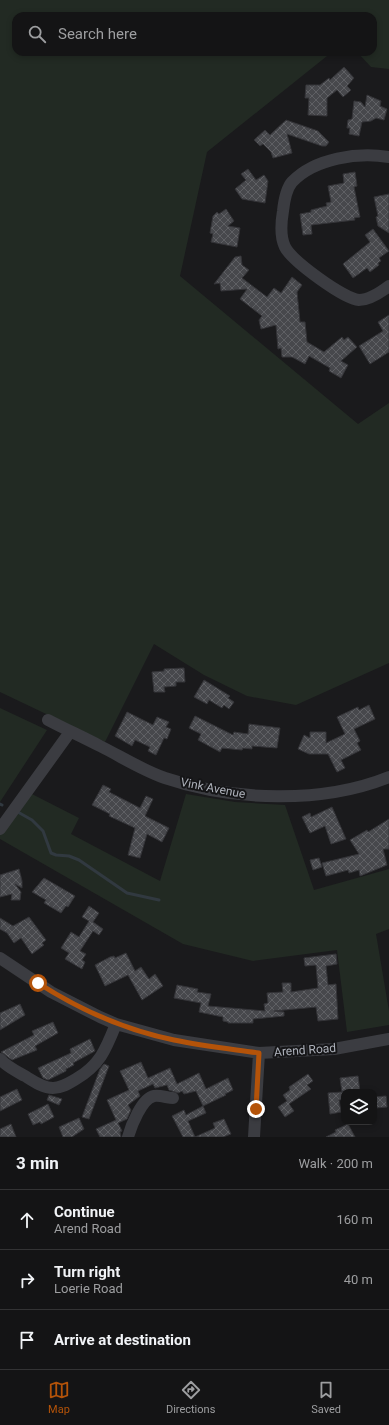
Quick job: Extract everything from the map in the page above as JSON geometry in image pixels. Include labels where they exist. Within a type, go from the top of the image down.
[{"type":"street","points":[[389,158],[360,154],[320,164],[302,174],[291,183],[284,201],[282,236],[288,251],[322,280],[341,293],[360,300],[368,298],[389,286]]},
{"type":"street","name":"Vink Avenue","points":[[48,720],[146,770],[166,778],[190,785],[245,795],[280,796],[330,792],[376,782],[389,777]]},
{"type":"street","points":[[0,829],[70,732]]},
{"type":"street","name":"Arend Road","points":[[0,958],[51,992],[116,1024],[174,1040],[259,1053],[334,1049],[389,1039]]},
{"type":"street","points":[[0,1059],[9,1067],[38,1084],[52,1088],[64,1086],[84,1075],[98,1062],[107,1048],[116,1024]]},
{"type":"street","points":[[254,1137],[259,1053]]},
{"type":"street","points":[[128,1137],[138,1111],[147,1100],[154,1096],[173,1098]]},
{"type":"shaded area","points":[[0,0],[389,0],[389,69],[371,67],[361,56],[377,56],[377,12],[12,12],[12,56],[327,56],[207,152],[180,276],[358,424],[389,403],[389,663],[296,705],[247,696],[204,675],[154,644],[105,742],[0,692]]},
{"type":"shaded area","points":[[0,708],[47,730],[0,802]]},
{"type":"shaded area","points":[[28,792],[79,818],[71,834],[160,881],[186,794],[235,802],[285,805],[314,890],[389,869],[389,929],[376,934],[389,1011],[389,1025],[347,1032],[337,950],[253,961],[183,944],[0,839],[0,833]]},
{"type":"building","points":[[344,67],[354,78],[347,86],[351,90],[343,97],[337,90],[327,98],[327,116],[308,115],[309,98],[305,98],[306,85],[320,85],[329,78],[330,80]]},
{"type":"building","points":[[367,95],[381,101],[380,106],[387,109],[384,120],[376,118],[371,121],[362,122],[359,136],[349,134],[350,128],[347,128],[348,120],[352,119],[354,101],[361,102],[365,107]]},
{"type":"building","points":[[286,120],[318,131],[329,142],[326,146],[322,146],[287,134],[292,153],[273,158],[271,152],[263,144],[260,146],[254,140],[265,130],[270,135]]},
{"type":"building","points":[[248,169],[256,180],[264,175],[268,181],[265,203],[242,199],[235,189],[246,180],[241,174]]},
{"type":"building","points":[[355,172],[357,186],[354,187],[360,217],[354,218],[355,220],[311,225],[312,234],[303,235],[300,214],[311,212],[311,210],[327,206],[326,203],[331,202],[328,186],[344,183],[343,174]]},
{"type":"building","points":[[389,194],[389,233],[378,226],[376,217],[378,216],[374,197]]},
{"type":"building","points":[[226,209],[234,221],[228,226],[240,228],[237,247],[211,242],[213,234],[210,233],[213,216],[217,212],[219,214]]},
{"type":"building","points":[[373,229],[389,251],[379,258],[381,261],[378,263],[379,265],[370,272],[367,268],[353,278],[343,264],[370,242],[365,235]]},
{"type":"building","points":[[241,256],[242,265],[249,270],[242,278],[267,297],[274,288],[281,293],[292,277],[302,285],[297,292],[300,322],[305,322],[307,342],[324,352],[342,337],[344,340],[348,337],[357,347],[341,361],[348,365],[341,378],[329,371],[330,368],[309,356],[305,364],[292,357],[282,357],[281,348],[278,349],[276,325],[261,329],[259,320],[262,316],[240,299],[247,289],[221,291],[220,283],[214,284],[235,257]]},
{"type":"building","points":[[389,315],[389,352],[370,364],[359,346],[383,331],[378,322]]},
{"type":"building","points":[[184,668],[185,682],[176,682],[176,686],[164,687],[165,692],[154,692],[152,672],[164,671],[164,669]]},
{"type":"building","points":[[204,680],[230,696],[228,698],[234,702],[229,709],[224,705],[222,708],[209,700],[207,704],[194,697]]},
{"type":"building","points":[[369,705],[375,719],[354,729],[360,741],[357,743],[361,750],[341,760],[345,768],[337,772],[328,754],[309,754],[298,749],[304,735],[310,738],[310,732],[326,732],[326,743],[345,734],[337,717],[358,707],[359,710]]},
{"type":"building","points":[[127,712],[153,725],[157,717],[169,722],[166,727],[171,729],[167,739],[164,738],[156,755],[148,751],[150,747],[135,740],[132,746],[115,736]]},
{"type":"building","points":[[195,716],[233,735],[234,732],[248,734],[249,724],[280,728],[277,748],[252,746],[252,749],[243,748],[242,750],[222,748],[220,752],[198,740],[201,734],[189,728]]},
{"type":"building","points":[[103,785],[111,789],[109,792],[140,808],[146,796],[153,799],[145,816],[169,828],[162,842],[147,834],[140,858],[128,855],[135,828],[109,816],[110,814],[92,805]]},
{"type":"building","points":[[332,807],[346,839],[331,844],[325,826],[310,833],[302,817],[310,813],[311,817]]},
{"type":"building","points":[[389,819],[389,849],[383,849],[387,865],[360,876],[359,870],[349,873],[348,870],[326,876],[322,863],[359,854],[350,840],[367,830],[368,832]]},
{"type":"building","points":[[319,858],[322,867],[313,870],[310,860]]},
{"type":"building","points":[[19,869],[22,888],[15,884],[21,892],[20,900],[11,900],[12,894],[0,897],[0,875]]},
{"type":"building","points":[[44,878],[75,896],[68,907],[66,906],[61,913],[44,903],[46,900],[32,892]]},
{"type":"building","points":[[89,906],[99,913],[93,922],[103,929],[99,935],[93,931],[80,951],[86,954],[82,960],[85,962],[82,969],[65,959],[69,953],[61,948],[71,932],[79,937],[89,921],[82,917]]},
{"type":"building","points":[[29,917],[46,940],[42,943],[44,945],[32,954],[21,938],[14,943],[7,933],[0,929],[0,918],[13,926]]},
{"type":"building","points":[[126,953],[135,971],[141,967],[149,979],[155,974],[163,986],[142,1000],[128,975],[105,986],[95,965],[110,957],[114,956],[115,958]]},
{"type":"building","points":[[336,954],[337,964],[326,966],[328,985],[336,984],[338,1019],[318,1021],[316,1007],[274,1011],[284,1012],[284,1016],[253,1019],[253,1023],[228,1023],[223,1021],[223,1017],[199,1012],[201,1003],[174,998],[177,985],[198,989],[197,992],[211,994],[208,1006],[265,1011],[264,1004],[268,1003],[267,993],[283,992],[282,983],[291,983],[291,992],[318,988],[316,965],[305,966],[304,958]]},
{"type":"building","points":[[20,1004],[25,1015],[0,1030],[0,1013]]},
{"type":"building","points":[[53,1022],[58,1033],[35,1046],[37,1050],[12,1060],[1,1052],[34,1035],[32,1031]]},
{"type":"building","points":[[90,1039],[95,1051],[73,1063],[74,1065],[66,1069],[66,1071],[48,1080],[43,1078],[38,1068],[71,1053],[70,1049]]},
{"type":"building","points":[[141,1062],[148,1078],[170,1068],[177,1084],[199,1073],[206,1089],[228,1078],[233,1090],[203,1106],[196,1091],[184,1094],[182,1091],[178,1093],[169,1090],[167,1085],[155,1088],[153,1084],[138,1091],[140,1096],[128,1105],[131,1110],[127,1119],[118,1123],[122,1131],[120,1132],[121,1137],[100,1137],[96,1129],[116,1120],[107,1100],[129,1090],[120,1071]]},
{"type":"building","points":[[104,1064],[109,1066],[89,1119],[82,1117],[100,1069]]},
{"type":"building","points":[[308,1074],[313,1081],[307,1085],[311,1089],[289,1104],[294,1111],[285,1117],[278,1107],[287,1101],[283,1095],[290,1090],[289,1087]]},
{"type":"building","points":[[358,1076],[360,1089],[342,1089],[340,1078]]},
{"type":"building","points":[[17,1089],[22,1100],[0,1111],[0,1097]]},
{"type":"building","points":[[341,1092],[341,1100],[339,1100],[341,1112],[330,1114],[328,1093]]},
{"type":"building","points":[[49,1095],[62,1099],[59,1105],[47,1100]]},
{"type":"building","points":[[386,1096],[387,1107],[377,1108],[377,1097]]},
{"type":"building","points":[[48,1104],[54,1117],[41,1124],[40,1122],[33,1125],[28,1114]]},
{"type":"building","points":[[203,1106],[206,1113],[188,1121],[195,1137],[183,1137],[172,1116],[184,1110],[186,1115]]},
{"type":"building","points":[[79,1118],[84,1129],[72,1137],[63,1137],[59,1127]]},
{"type":"building","points":[[224,1119],[231,1134],[223,1137],[195,1137],[215,1128],[213,1123]]},
{"type":"building","points":[[11,1124],[16,1137],[0,1137],[0,1129]]},
{"type":"building","points":[[349,1125],[355,1137],[326,1137],[336,1132],[335,1130]]},
{"type":"waterway","points":[[16,811],[32,820],[43,831],[51,853],[69,856],[79,860],[127,893],[159,900]]},
{"type":"route","points":[[38,983],[51,992],[116,1024],[174,1040],[259,1053],[256,1109]]}]
